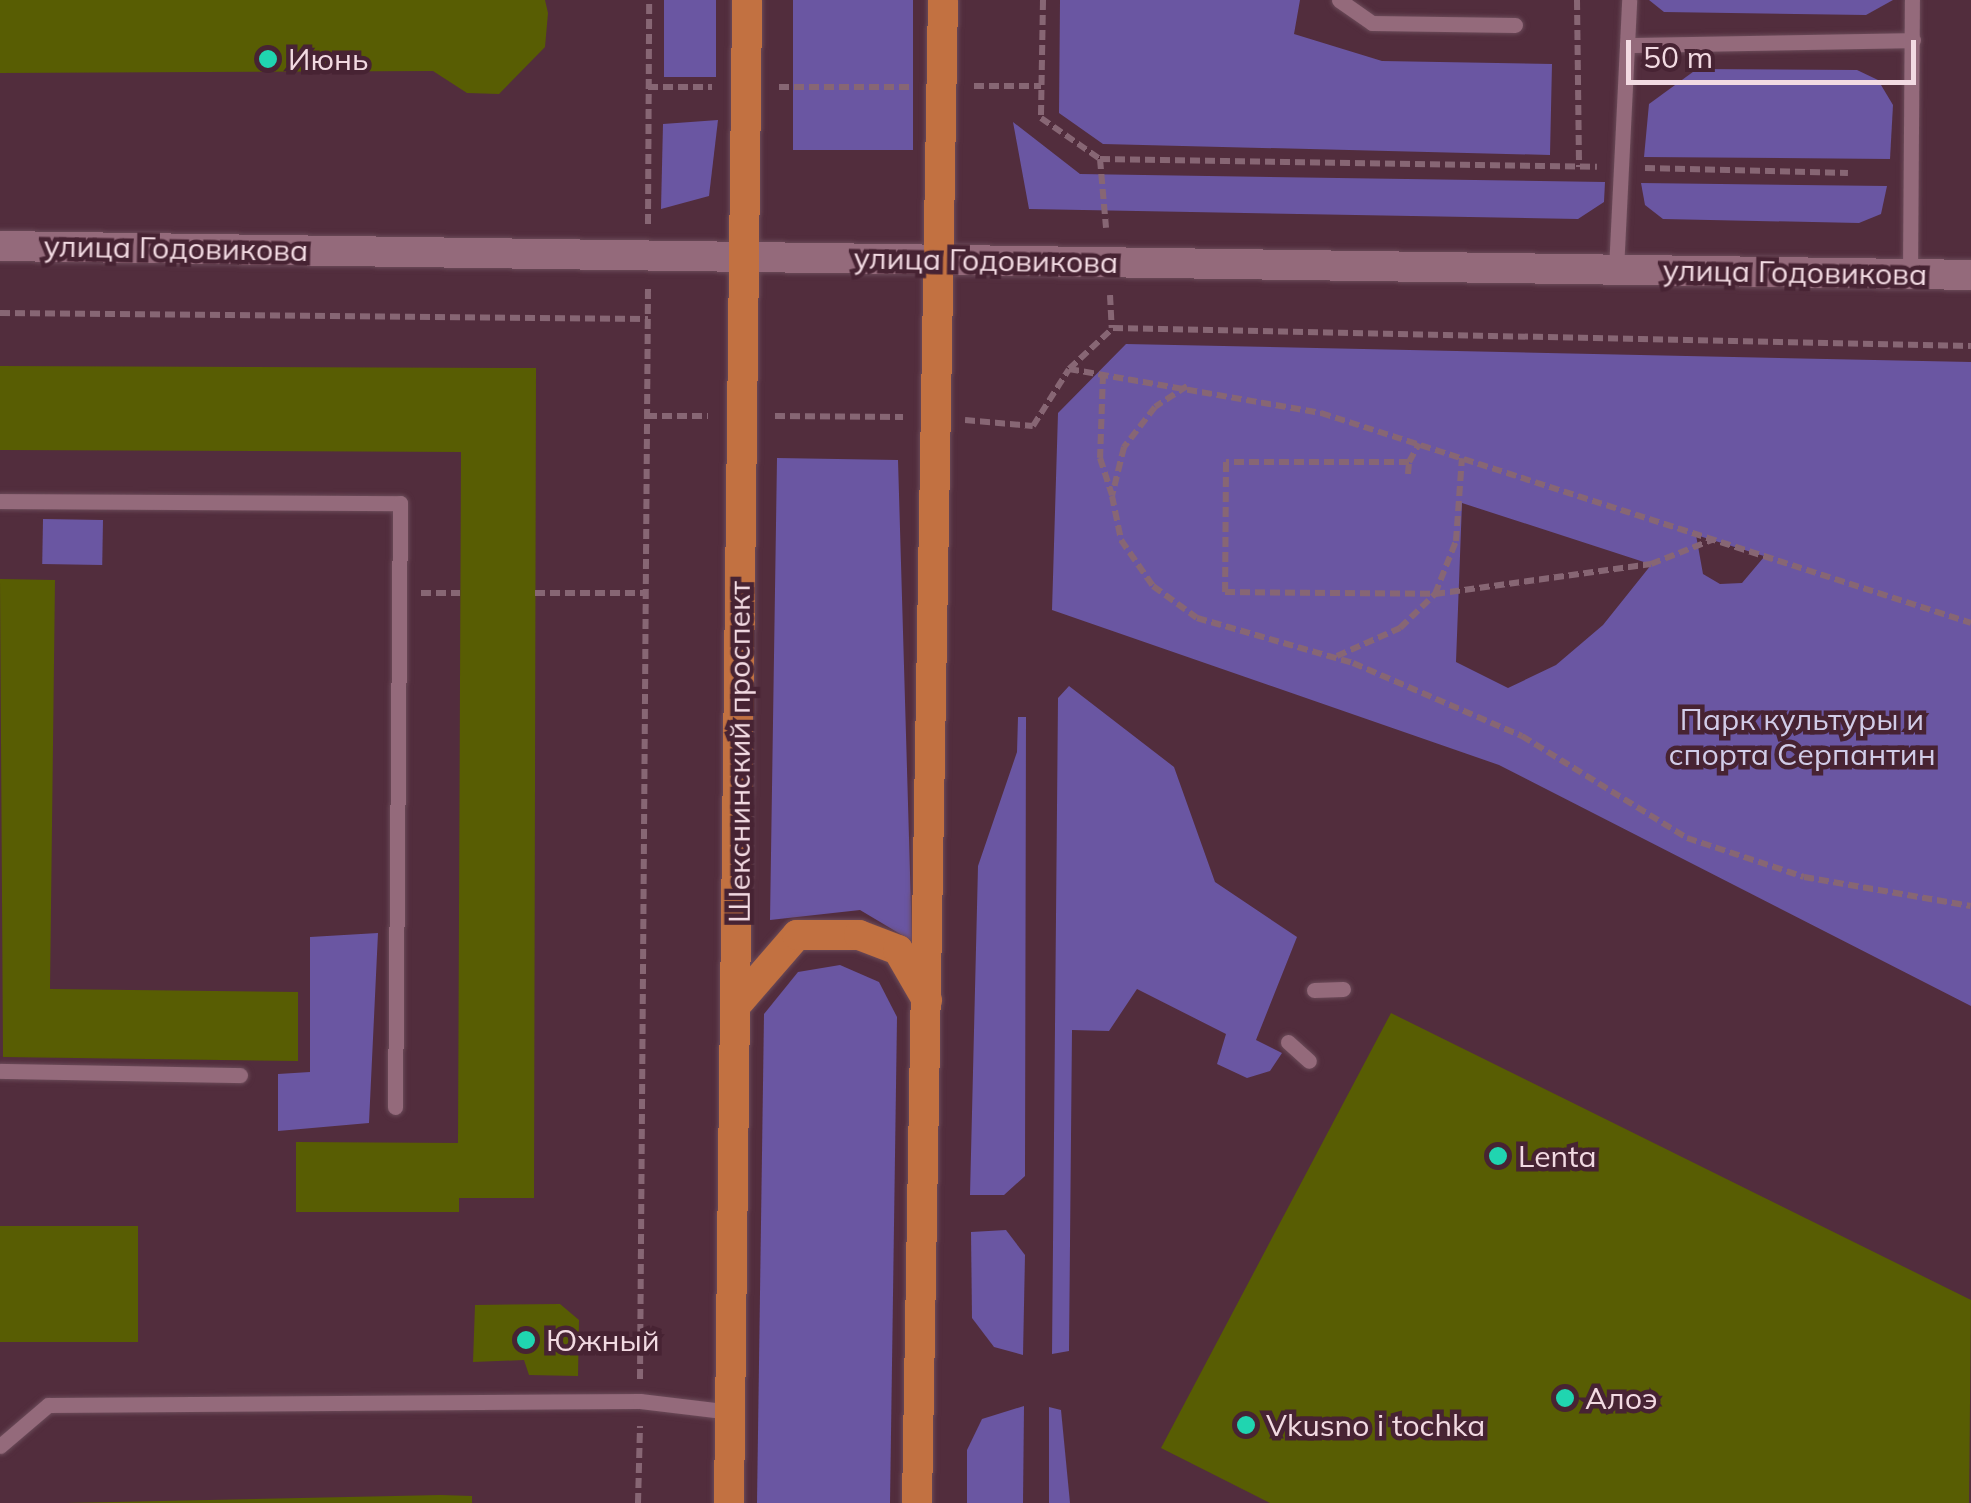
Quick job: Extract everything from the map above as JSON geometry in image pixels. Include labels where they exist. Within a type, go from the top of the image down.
[{"type":"main road","name":"Шекснинский проспект","points":[[730,1503],[747,0]]},
{"type":"main road","points":[[917,1503],[943,0]]},
{"type":"main road","points":[[738,1003],[797,936],[859,935],[898,950],[928,1001]]},
{"type":"street","name":"улица Годовикова","points":[[0,246],[1971,275]]},
{"type":"lane","points":[[1340,0],[1372,23],[1516,25]]},
{"type":"lane","points":[[1616,270],[1629,0]]},
{"type":"lane","points":[[1910,274],[1912,0]]},
{"type":"lane","points":[[1626,45],[1913,40]]},
{"type":"lane","points":[[0,501],[400,502],[395,1107]]},
{"type":"lane","points":[[1314,990],[1344,989]]},
{"type":"lane","points":[[1288,1042],[1309,1061]]},
{"type":"lane","points":[[0,1071],[240,1075]]},
{"type":"lane","points":[[0,1446],[48,1405],[640,1400],[731,1412]]},
{"type":"path","points":[[638,1503],[649,0]]},
{"type":"path","points":[[1043,0],[1042,118],[1100,159],[1848,173]]},
{"type":"path","points":[[1577,0],[1579,167]]},
{"type":"path","points":[[648,87],[1042,86]]},
{"type":"path","points":[[0,314],[648,319]]},
{"type":"path","points":[[646,416],[937,417],[1033,426],[1069,369],[1112,328],[1971,346]]},
{"type":"path","points":[[1069,369],[1187,386],[1419,444],[1971,623]]},
{"type":"path","points":[[1103,374],[1100,458],[1121,540],[1154,586],[1238,636],[1331,658],[1522,736],[1687,838],[1804,876],[1971,906]]},
{"type":"path","points":[[1112,496],[1124,447],[1155,407],[1187,386]]},
{"type":"path","points":[[1408,474],[1408,462],[1419,444]]},
{"type":"path","points":[[1331,658],[1400,628],[1435,594],[1456,541],[1462,458]]},
{"type":"path","points":[[1408,462],[1226,462],[1225,592],[1435,594],[1651,564],[1694,554],[1712,540]]},
{"type":"path","points":[[535,593],[643,593]]},
{"type":"green space","points":[[664,0],[716,0],[716,77],[664,77]]},
{"type":"green space","points":[[793,0],[913,0],[913,150],[793,150]]},
{"type":"green space","points":[[1060,0],[1300,0],[1294,34],[1382,61],[1552,64],[1550,155],[1103,144],[1059,113]]},
{"type":"green space","points":[[1649,0],[1893,0],[1866,15],[1664,12]]},
{"type":"green space","points":[[1697,69],[1857,70],[1878,80],[1893,105],[1890,159],[1644,157],[1649,104]]},
{"type":"green space","points":[[718,120],[709,196],[661,209],[663,124]]},
{"type":"green space","points":[[1013,122],[1080,174],[1605,182],[1604,202],[1578,219],[1029,209]]},
{"type":"green space","points":[[1641,183],[1887,186],[1881,214],[1859,223],[1663,219],[1645,205]]},
{"type":"green space","name":"Парк культуры и спорта Серпантин","points":[[1126,344],[1971,362],[1971,1006],[1499,765],[1052,610],[1058,413]],"holes":[[[1462,503],[1650,564],[1651,565],[1603,625],[1556,665],[1508,688],[1456,662]],[[1696,535],[1764,556],[1764,557],[1742,583],[1720,584],[1703,574]]]},
{"type":"green space","points":[[777,458],[898,460],[912,941],[860,910],[770,920]]},
{"type":"green space","points":[[43,519],[103,520],[102,565],[42,564]]},
{"type":"green space","points":[[1069,686],[1174,767],[1215,882],[1297,937],[1256,1040],[1282,1053],[1270,1071],[1247,1078],[1217,1064],[1226,1034],[1137,989],[1109,1031],[1072,1030],[1069,1351],[1052,1354],[1058,698]]},
{"type":"green space","points":[[1018,717],[1026,717],[1025,1176],[1004,1195],[970,1195],[978,866],[1017,752]]},
{"type":"green space","points":[[378,933],[369,1123],[278,1131],[278,1074],[310,1072],[310,937]]},
{"type":"green space","points":[[840,965],[879,982],[897,1017],[890,1503],[757,1503],[764,1014],[798,972]]},
{"type":"green space","points":[[1006,1230],[1025,1255],[1023,1355],[994,1347],[972,1318],[971,1232]]},
{"type":"green space","points":[[1024,1406],[1023,1503],[967,1503],[967,1450],[982,1419]]},
{"type":"green space","points":[[1049,1407],[1061,1410],[1070,1503],[1049,1503]]},
{"type":"building","name":"Июнь","points":[[0,0],[545,0],[548,13],[545,47],[499,94],[467,93],[433,71],[0,73]]},
{"type":"building","points":[[0,366],[536,368],[534,1198],[459,1198],[459,1212],[296,1212],[296,1142],[458,1143],[461,452],[0,450]]},
{"type":"building","points":[[0,579],[55,580],[50,989],[298,992],[298,1061],[3,1057]]},
{"type":"building","name":"Lenta","points":[[1391,1013],[1971,1300],[1969,1503],[1270,1503],[1161,1448]]},
{"type":"building","points":[[0,1226],[138,1226],[138,1342],[0,1342]]},
{"type":"building","name":"Южный","points":[[560,1304],[579,1320],[578,1376],[529,1375],[524,1360],[473,1362],[475,1305]]},
{"type":"building","points":[[472,1496],[472,1503],[65,1503]]},
{"type":"place","name":"Июнь","points":[[268,59]]},
{"type":"place","name":"Lenta","points":[[1498,1156]]},
{"type":"place","name":"Южный","points":[[526,1340]]},
{"type":"place","name":"Алоэ","points":[[1565,1398]]},
{"type":"place","name":"Vkusno i tochka","points":[[1246,1425]]}]
